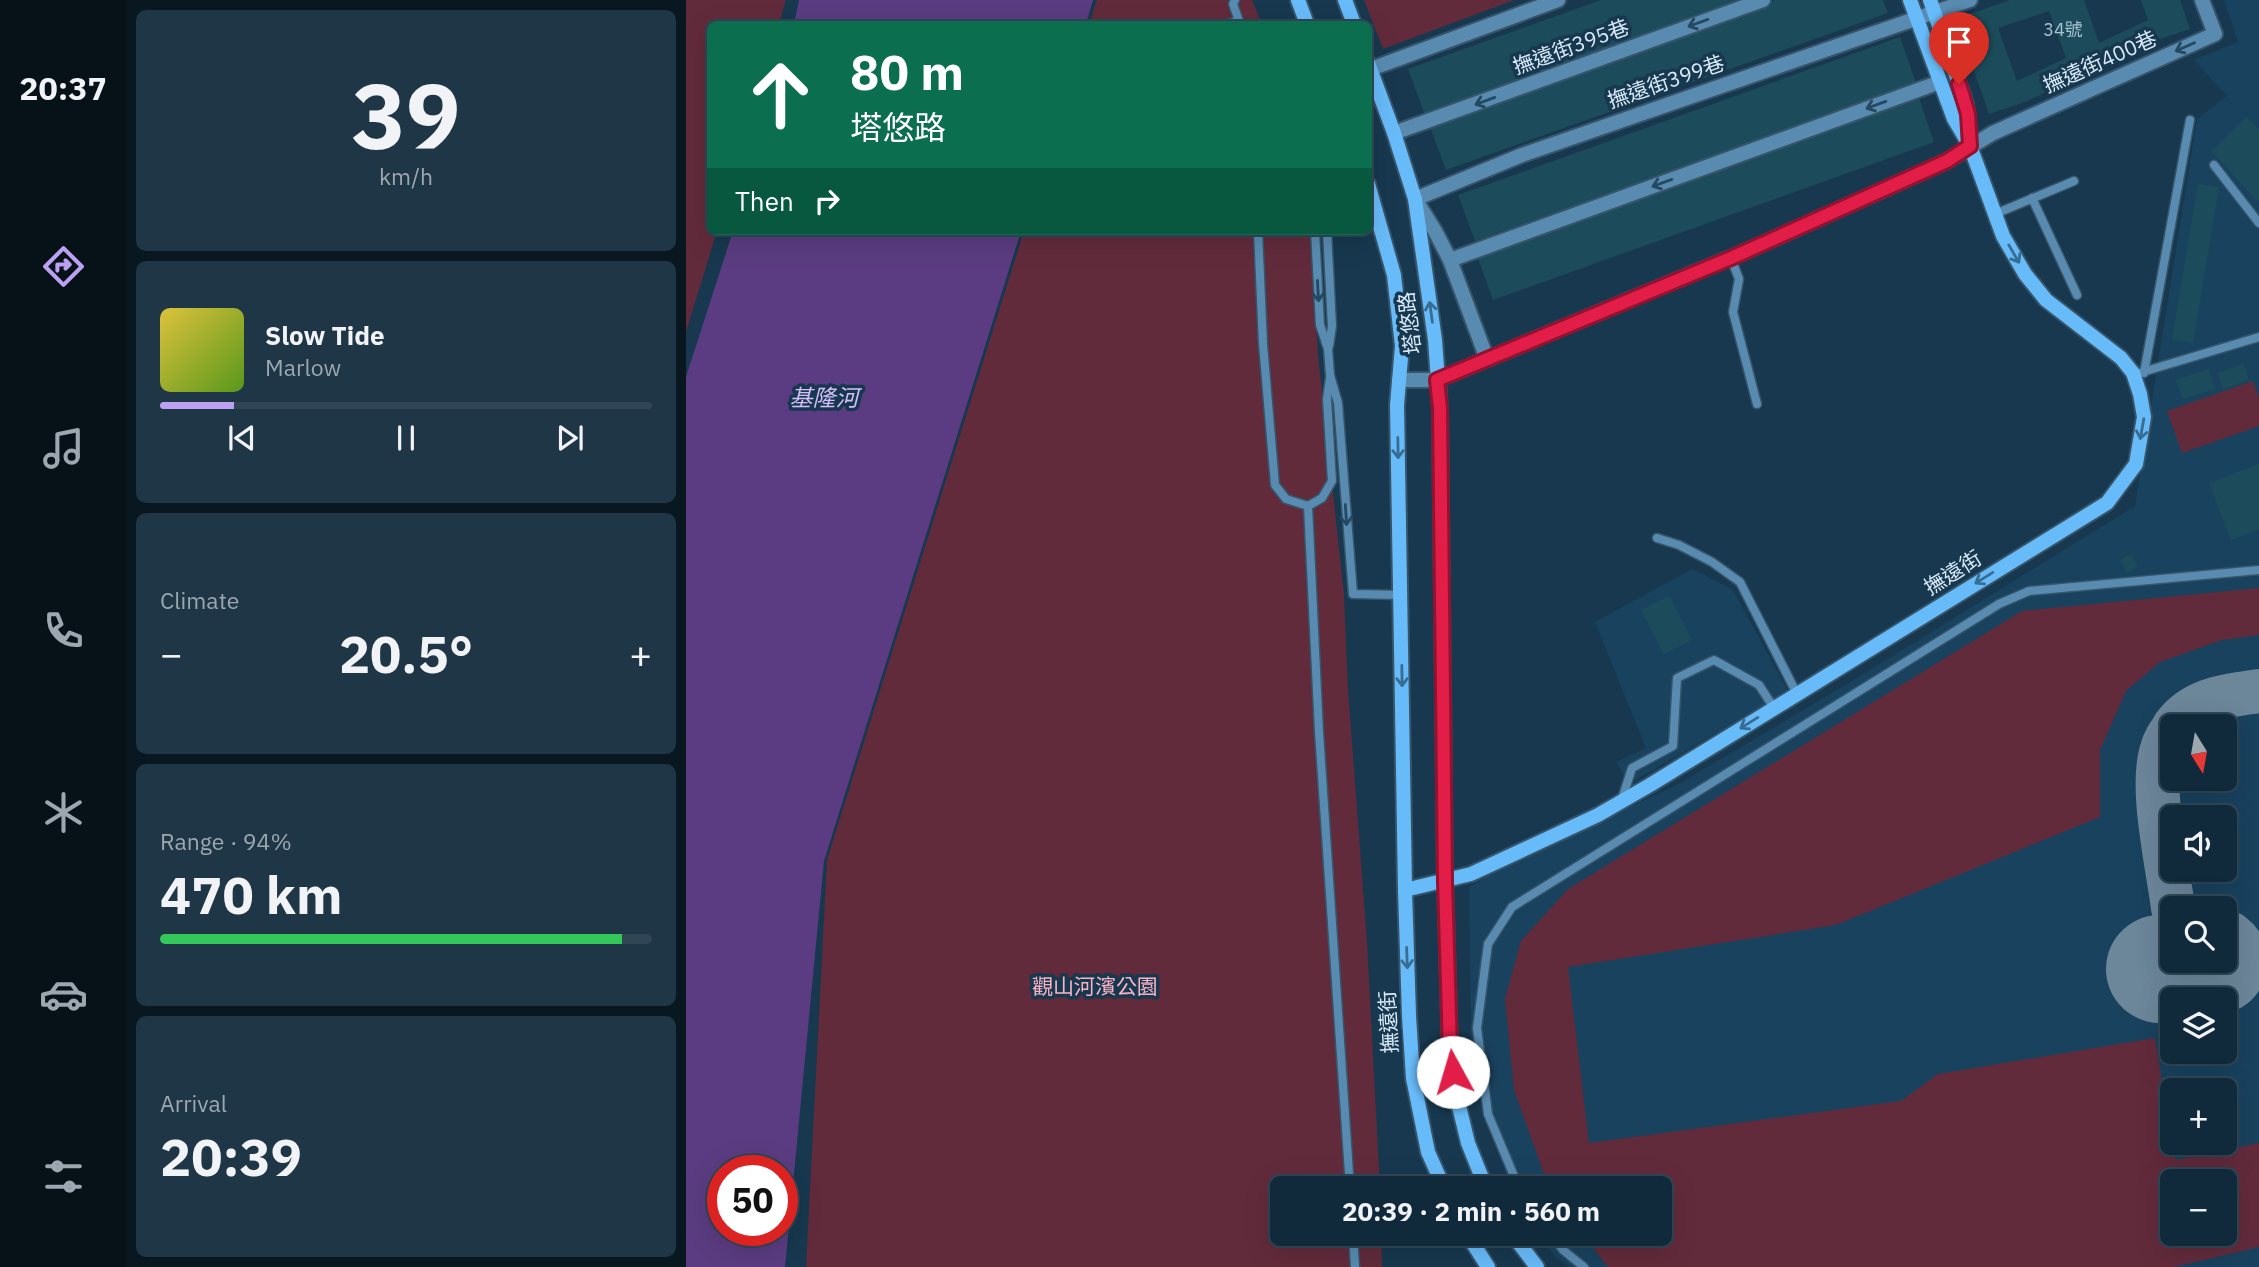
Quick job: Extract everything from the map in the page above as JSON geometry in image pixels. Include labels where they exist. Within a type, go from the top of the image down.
[{"type":"main road","points":[[1298,0],[1306,21]]},
{"type":"main road","points":[[1345,0],[1353,21]]},
{"type":"main road","name":"撫遠街","points":[[1439,1176],[1428,1152],[1413,1078],[1405,890],[1471,874],[1621,802],[2107,503],[2136,464],[2144,417],[2138,373],[2046,299],[2025,274],[2004,236],[1970,146],[1954,119],[1910,0]]},
{"type":"main road","name":"撫遠街","points":[[1932,6],[1966,103],[1970,146]]},
{"type":"main road","name":"塔悠路","points":[[1372,75],[1415,199],[1435,340],[1440,408],[1445,881]]},
{"type":"main road","name":"塔悠路","points":[[1372,198],[1394,275],[1402,346],[1397,405],[1405,890]]},
{"type":"main road","points":[[1445,881],[1450,1050],[1456,1094],[1468,1143],[1481,1176]]},
{"type":"main road","points":[[1475,1246],[1488,1267]]},
{"type":"main road","points":[[1521,1246],[1537,1267]]},
{"type":"street","points":[[1372,66],[1558,0]]},
{"type":"street","name":"撫遠街395巷","points":[[1394,134],[1763,0]]},
{"type":"street","points":[[1932,6],[1970,0]]},
{"type":"street","name":"撫遠街400巷","points":[[1970,146],[1999,130],[2214,34],[2202,0]]},
{"type":"street","name":"撫遠街399巷","points":[[1415,199],[1522,155],[1917,18],[1932,6]]},
{"type":"street","points":[[1450,260],[1940,82]]},
{"type":"street","points":[[1399,380],[1437,380],[1731,258],[1947,161],[1970,146]]},
{"type":"street","points":[[1415,199],[1450,260],[1487,359]]},
{"type":"lane","points":[[1235,0],[1233,4],[1238,21]]},
{"type":"lane","points":[[2190,120],[2138,373],[2259,337]]},
{"type":"lane","points":[[2214,164],[2259,223]]},
{"type":"lane","points":[[1995,214],[2074,181]]},
{"type":"lane","points":[[2032,198],[2077,295]]},
{"type":"lane","points":[[1258,235],[1263,344],[1275,485],[1286,499],[1308,506],[1322,498],[1332,481],[1327,400],[1330,375],[1328,349],[1320,325],[1315,235]]},
{"type":"lane","points":[[1327,235],[1332,326],[1328,349]]},
{"type":"lane","points":[[1731,258],[1739,279],[1733,312],[1757,404]]},
{"type":"lane","points":[[1330,375],[1338,403],[1353,594],[1401,595]]},
{"type":"lane","points":[[1308,506],[1319,732],[1349,1176]]},
{"type":"lane","points":[[1657,538],[1679,545],[1712,562],[1740,582],[1797,694]]},
{"type":"lane","points":[[1514,1176],[1488,1114],[1477,1028],[1488,944],[1512,907],[1999,604],[2029,591],[2259,570]]},
{"type":"lane","points":[[1621,802],[1632,768],[1673,746],[1677,678],[1714,660],[1759,685],[1773,708]]},
{"type":"lane","points":[[1354,1246],[1355,1267]]},
{"type":"lane","points":[[1560,1246],[1584,1267]]},
{"type":"shaded area","points":[[2224,0],[2259,0],[2259,1267],[1570,1267],[1554,1256],[1548,1246],[1672,1246],[1672,1176],[1507,1176],[1482,1111],[1471,1035],[1469,887],[1682,782],[1852,681],[2135,506],[2197,119],[2227,96],[2194,60],[2238,42]]},
{"type":"shaded area","points":[[1692,569],[1733,590],[1788,691],[1629,784],[1616,762],[1646,748],[1595,622]]},
{"type":"green space","points":[[686,0],[786,0],[780,21],[707,21],[707,235],[716,235],[686,332]]},
{"type":"green space","points":[[1097,0],[1252,0],[1261,21],[1090,21]]},
{"type":"green space","points":[[1364,0],[1514,0],[1383,49]]},
{"type":"green space","name":"觀山河濱公園","points":[[1023,235],[1311,235],[1318,355],[1344,595],[1379,1176],[1270,1176],[1270,1246],[1381,1246],[1382,1267],[806,1267],[827,860]]},
{"type":"green space","points":[[2253,381],[2259,398],[2259,426],[2182,453],[2167,411]]},
{"type":"green space","points":[[2259,588],[2259,635],[2222,640],[2160,662],[2126,691],[2100,750],[2100,817],[1836,925],[1568,967],[1589,1143],[1901,1101],[1938,1074],[2155,1038],[2161,1078],[2160,1155],[2175,1155],[2176,1160],[2200,1155],[2237,1155],[2237,1148],[2259,1143],[2259,1247],[2174,1267],[1609,1267],[1592,1246],[1672,1246],[1672,1176],[1545,1176],[1514,1090],[1505,999],[1521,941],[1568,889],[2022,611]]},
{"type":"water","points":[[799,0],[1093,0],[1087,21],[795,21]]},
{"type":"water","name":"基隆河","points":[[732,235],[1020,235],[824,861],[796,1155],[707,1155],[707,1246],[787,1246],[785,1267],[686,1267],[686,377]]},
{"type":"building","points":[[1601,0],[1747,0],[1425,115],[1408,69]]},
{"type":"building","points":[[1775,0],[1883,0],[1888,13],[1446,170],[1429,124]]},
{"type":"building","points":[[2010,0],[2084,0],[2099,43],[2148,20],[2141,0],[2180,0],[2190,29],[2157,40],[2025,102],[1989,114],[1956,19]],"holes":[[[2049,11],[2066,58],[2017,81],[1998,28]]]},
{"type":"building","points":[[1900,37],[1916,83],[1475,241],[1458,195]]},
{"type":"building","points":[[1918,95],[1934,142],[1493,300],[1476,253]]},
{"type":"building","points":[[2247,117],[2259,130],[2259,203],[2212,152]]},
{"type":"building","points":[[2198,184],[2219,187],[2193,343],[2172,340]]},
{"type":"building","points":[[2244,364],[2249,380],[2223,389],[2217,373]]},
{"type":"building","points":[[2209,369],[2215,389],[2183,399],[2176,380]]},
{"type":"building","points":[[2259,464],[2259,529],[2231,540],[2209,483]]},
{"type":"building","points":[[2131,554],[2138,567],[2127,573],[2120,560]]},
{"type":"building","points":[[1669,596],[1692,640],[1664,654],[1641,610]]},
{"type":"taxiway","points":[[2186,714],[2212,700],[2259,691]]},
{"type":"taxiway","points":[[2160,760],[2158,805],[2171,896]]},
{"type":"route","points":[[1453,1072],[1445,881],[1440,408],[1437,380],[1731,258],[1947,161],[1970,146],[1968,114],[1959,84]]}]
